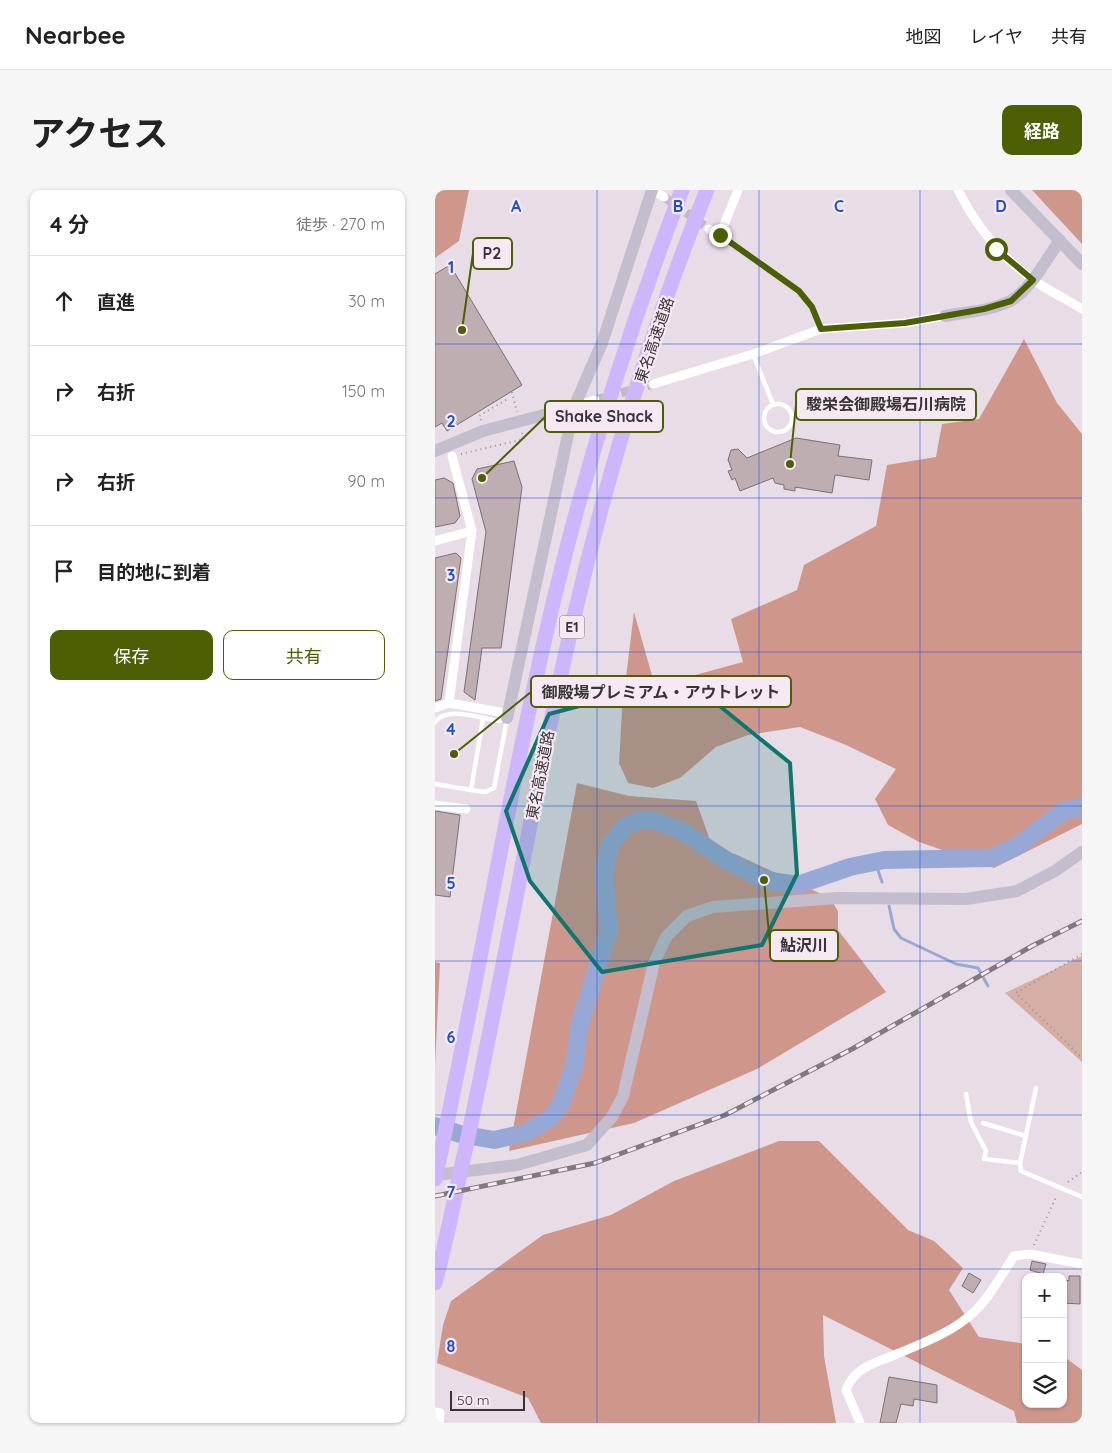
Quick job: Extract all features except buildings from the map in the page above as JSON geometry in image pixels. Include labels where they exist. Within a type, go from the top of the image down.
[{"type":"highway","name":"東名高速道路","points":[[435,1179],[460,1064],[522,743],[556,590],[602,424],[640,306],[682,190]]},
{"type":"highway","name":"東名高速道路","points":[[437,1277],[481,1076],[545,748],[597,523],[662,313],[707,190]]},
{"type":"highway","points":[[435,1149],[460,1064]]},
{"type":"street","points":[[435,708],[449,703],[503,715],[574,407],[602,342],[653,190],[664,198]]},
{"type":"street","points":[[709,229],[720,235],[738,190]]},
{"type":"street","points":[[958,190],[970,214],[996,249],[1033,280],[1082,309]]},
{"type":"street","points":[[1011,190],[1082,264]]},
{"type":"street","points":[[653,384],[753,354],[821,329],[905,323],[984,309],[1011,301],[1033,280],[1059,240]]},
{"type":"street","points":[[435,451],[483,431],[595,400]]},
{"type":"street","points":[[449,703],[473,531],[452,456]]},
{"type":"street","points":[[435,541],[473,531]]},
{"type":"street","points":[[435,805],[466,809]]},
{"type":"street","points":[[435,1174],[517,1165],[587,1145],[612,1117],[623,1096],[653,963],[666,937],[687,916],[713,907],[837,898],[966,898],[1017,891],[1055,871],[1082,852]]},
{"type":"street","points":[[860,1423],[846,1390],[851,1377],[863,1369],[932,1339],[960,1323],[975,1311],[1014,1256],[1030,1254],[1082,1264]]},
{"type":"street","points":[[435,1412],[440,1413],[439,1423]]},
{"type":"lane","points":[[720,235],[799,291],[812,307],[821,329]]},
{"type":"lane","points":[[753,354],[773,404]]},
{"type":"lane","points":[[773,404],[782,404],[792,414],[791,423],[785,430],[771,430],[765,424],[766,410],[773,404]]},
{"type":"lane","points":[[435,722],[441,716],[452,714],[499,721],[503,715]]},
{"type":"lane","points":[[435,784],[485,792],[494,788],[503,715]]},
{"type":"lane","points":[[471,790],[483,718]]},
{"type":"lane","points":[[1036,1088],[1020,1163],[1021,1171],[1082,1197]]},
{"type":"lane","points":[[966,1094],[971,1122],[986,1151],[984,1159],[1020,1163]]},
{"type":"lane","points":[[983,1123],[1026,1136]]},
{"type":"path","points":[[482,423],[479,416],[509,398]]},
{"type":"path","points":[[1082,954],[1015,993],[1082,1058]]},
{"type":"path","points":[[1067,1183],[1082,1172]]},
{"type":"path","points":[[1030,1254],[1059,1188]]},
{"type":"highlighted area","points":[[685,678],[790,763],[797,874],[762,945],[602,972],[530,881],[506,811],[549,714]]},
{"type":"shaded area","points":[[435,190],[469,190],[459,241],[435,258]]},
{"type":"shaded area","points":[[1032,190],[1082,190],[1082,244]]},
{"type":"shaded area","points":[[1024,339],[1057,403],[1082,434],[1082,824],[994,868],[919,842],[888,825],[875,799],[896,769],[846,745],[800,727],[748,735],[716,747],[680,778],[653,788],[628,783],[619,763],[622,710],[634,612],[655,686],[743,662],[731,619],[797,590],[804,565],[876,526],[887,465],[936,457],[942,424],[979,419]]},
{"type":"shaded area","points":[[577,783],[629,796],[696,801],[715,854],[735,854],[830,898],[838,911],[838,930],[886,992],[757,1069],[634,1123],[509,1151]]},
{"type":"shaded area","points":[[1082,956],[1082,1062],[1005,993]]},
{"type":"shaded area","points":[[435,962],[440,963],[435,1066]]},
{"type":"shaded area","points":[[779,1141],[819,1141],[908,1230],[934,1241],[963,1268],[949,1290],[979,1337],[1022,1343],[1022,1408],[1067,1408],[1067,1359],[1082,1370],[1082,1423],[1017,1423],[1014,1411],[823,1315],[824,1356],[836,1423],[541,1423],[528,1398],[437,1363],[443,1325],[451,1301],[543,1235],[611,1215],[674,1181]]},
{"type":"waterway","points":[[435,1126],[460,1134],[494,1140],[526,1133],[551,1118],[561,1104],[575,1064],[580,1024],[609,930],[604,873],[610,845],[626,826],[642,820],[655,821],[682,831],[726,860],[764,880],[798,885],[850,867],[884,860],[991,858],[1016,847],[1064,811],[1082,807]]},
{"type":"waterway","points":[[875,862],[882,882]]},
{"type":"waterway","points":[[889,906],[894,929],[901,938],[956,964],[978,968],[988,986]]},
{"type":"tunnel","points":[[664,197],[709,229]]},
{"type":"tunnel","points":[[595,400],[653,384]]},
{"type":"railway","points":[[435,1196],[595,1163],[725,1115],[852,1049],[1032,946],[1082,921]]},
{"type":"place","name":"P2","points":[[462,330]]},
{"type":"place","name":"駿栄会御殿場石川病院","points":[[790,464]]},
{"type":"place","name":"Shake Shack","points":[[482,478]]},
{"type":"place","name":"御殿場プレミアム・アウトレット","points":[[454,754]]},
{"type":"place","name":"鮎沢川","points":[[764,880]]},
{"type":"route","points":[[720,235],[799,291],[812,307],[821,329],[905,323],[984,309],[1011,301],[1033,280],[996,249]]}]
